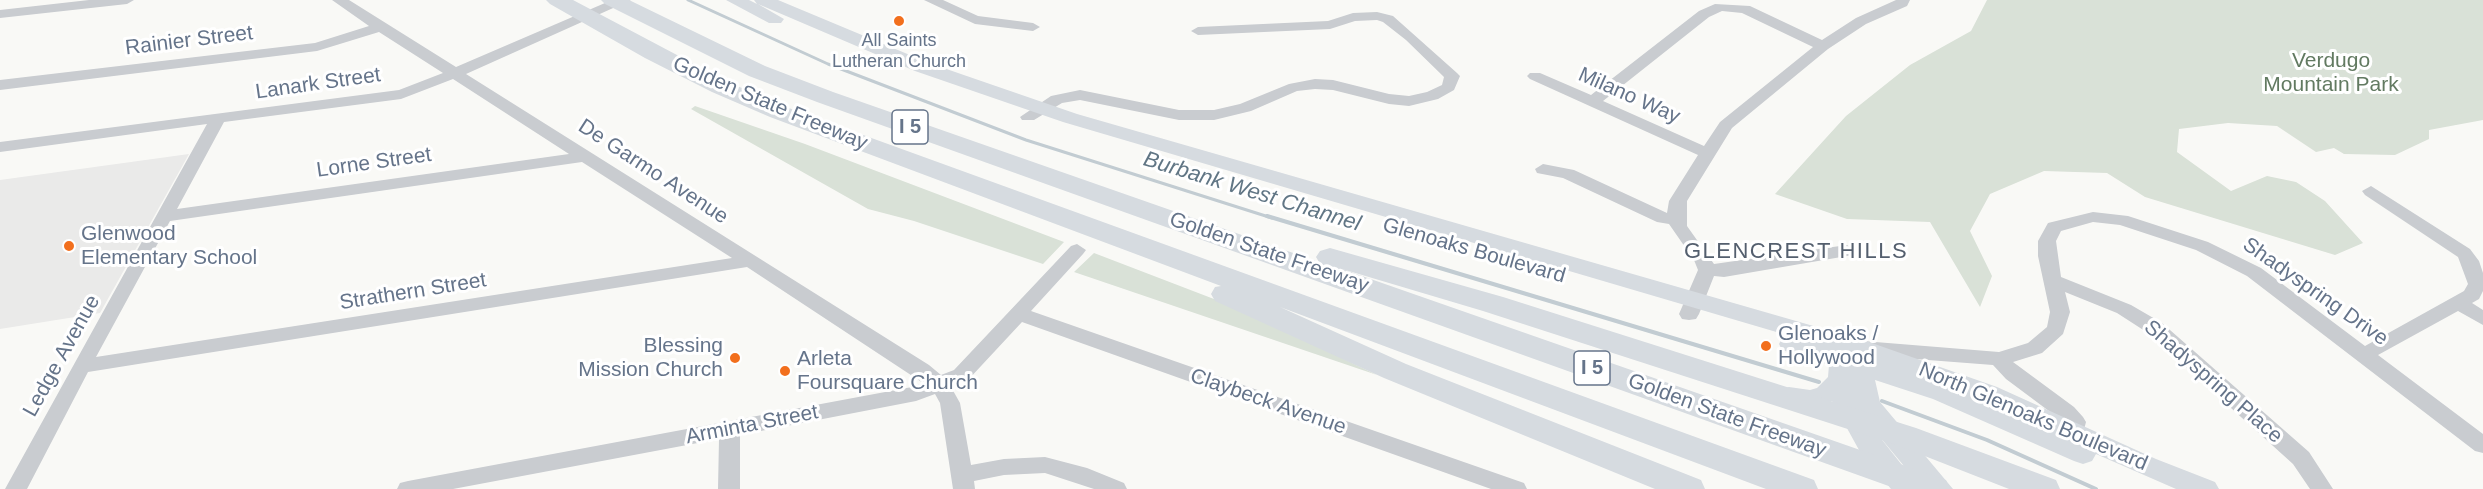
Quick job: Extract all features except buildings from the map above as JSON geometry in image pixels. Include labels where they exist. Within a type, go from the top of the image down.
[{"type":"highway","name":"Golden State Freeway","points":[[557,0],[600,7],[805,90],[1934,489]]},
{"type":"highway","name":"Golden State Freeway","points":[[600,7],[720,87],[778,112],[1802,489]]},
{"type":"highway","points":[[600,7],[679,46],[787,94],[1284,272],[1324,272]]},
{"type":"highway","points":[[600,7],[684,59],[769,98],[1266,279],[1279,297]]},
{"type":"highway","points":[[1203,229],[1277,242],[1351,262],[1493,304],[1774,394],[1861,413],[1890,431],[2044,489]]},
{"type":"highway","points":[[1155,252],[1221,293],[1395,371],[1689,489]]},
{"type":"main road","name":"Glenoaks Boulevard","points":[[735,0],[848,51],[1033,113],[1692,307],[1851,364]]},
{"type":"main road","name":"Glenoaks Boulevard","points":[[763,0],[1033,113]]},
{"type":"main road","points":[[1774,394],[1810,399],[1826,394],[1851,364]]},
{"type":"main road","points":[[1851,364],[1845,403],[1861,413],[1868,443],[1907,489]]},
{"type":"main road","name":"North Glenoaks Boulevard","points":[[1851,364],[1942,393],[2205,489]]},
{"type":"main road","name":"North Glenoaks Boulevard","points":[[1851,364],[1988,393],[2163,489]]},
{"type":"main road","points":[[1861,413],[1879,389],[1889,386],[1905,386],[1942,393]]},
{"type":"main road","points":[[1890,431],[1939,489]]},
{"type":"street","points":[[0,14],[127,0]]},
{"type":"street","name":"De Garmo Avenue","points":[[339,0],[922,370],[940,386]]},
{"type":"street","points":[[931,0],[975,20],[1034,27]]},
{"type":"street","points":[[1692,307],[1707,270],[1703,259],[1676,220],[1678,201],[1726,125],[1823,45],[1861,21],[1902,3],[1903,0]]},
{"type":"street","name":"Lanark Street","points":[[0,147],[401,94],[455,73],[600,7]]},
{"type":"street","points":[[1591,103],[1704,14],[1720,7],[1745,9],[1823,45]]},
{"type":"street","points":[[1033,113],[1057,99],[1080,95],[1179,115],[1214,115],[1245,108],[1294,87],[1315,84],[1333,85],[1389,99],[1409,101],[1432,96],[1449,87],[1452,76],[1388,19],[1366,14],[1330,25],[1198,31]]},
{"type":"street","name":"Rainier Street","points":[[0,85],[317,47],[380,27]]},
{"type":"street","name":"Milano Way","points":[[1535,76],[1707,153]]},
{"type":"street","name":"Ledge Avenue","points":[[16,489],[81,366],[219,119]]},
{"type":"street","name":"Lorne Street","points":[[166,216],[588,156]]},
{"type":"street","points":[[1543,169],[1568,174],[1663,218],[1676,220]]},
{"type":"street","points":[[2365,354],[2472,295],[2477,284],[2470,261],[2464,253],[2371,191]]},
{"type":"street","name":"Shadyspring Drive","points":[[1851,364],[2000,359],[2035,348],[2048,339],[2056,329],[2060,312],[2055,281],[2047,256],[2047,241],[2054,227],[2069,221],[2093,217],[2122,220],[2158,230],[2231,259],[2280,290],[2483,445]]},
{"type":"street","name":"Arminta Street","points":[[408,489],[497,481],[730,429],[916,394],[940,386],[961,375],[1077,250]]},
{"type":"street","points":[[1707,270],[1724,271],[1847,251]]},
{"type":"street","name":"Strathern Street","points":[[81,366],[751,261]]},
{"type":"street","name":"Shadyspring Place","points":[[2055,281],[2124,309],[2155,328],[2301,458],[2322,489]]},
{"type":"street","points":[[2458,302],[2483,319]]},
{"type":"street","name":"Claybeck Avenue","points":[[1020,314],[1516,489]]},
{"type":"street","points":[[2000,359],[2028,387],[2067,412],[2076,422],[2071,440]]},
{"type":"street","points":[[940,386],[950,403],[963,482],[1004,467],[1046,465],[1116,489]]},
{"type":"street","points":[[729,489],[730,429]]},
{"type":"shaded area","name":"Glenwood Elementary School","points":[[189,154],[100,313],[0,329],[0,180]]},
{"type":"green space","name":"Verdugo Mountain Park","points":[[1987,0],[2483,0],[2483,120],[2429,130],[2429,139],[2395,155],[2344,154],[2334,148],[2316,152],[2277,126],[2228,123],[2179,129],[2177,152],[2231,191],[2267,176],[2296,182],[2325,201],[2363,243],[2335,255],[2145,197],[2107,173],[2044,171],[1990,194],[1970,231],[1992,276],[1980,307],[1930,222],[1847,219],[1775,194],[1846,116],[1910,65],[1971,31]]},
{"type":"green space","points":[[695,106],[805,144],[1064,242],[1043,264],[914,221],[868,209],[691,109]]},
{"type":"green space","points":[[1094,253],[1240,309],[1377,375],[1074,272]]},
{"type":"waterway","name":"Burbank West Channel","points":[[688,0],[828,64],[1026,140],[1272,218]]},
{"type":"waterway","name":"Burbank West Channel","points":[[1267,216],[1819,382]]},
{"type":"waterway","name":"Burbank West Channel","points":[[1882,401],[1987,440],[2096,489]]},
{"type":"place","name":"All Saints Lutheran Church","points":[[899,21]]},
{"type":"place","name":"Glenwood Elementary School","points":[[69,246]]},
{"type":"place","name":"Glenoaks / Hollywood","points":[[1766,346]]},
{"type":"place","name":"Blessing Mission Church","points":[[735,358]]},
{"type":"place","name":"Arleta Foursquare Church","points":[[785,371]]},
{"type":"district","name":"GLENCREST HILLS","points":[[1796,252]]}]
